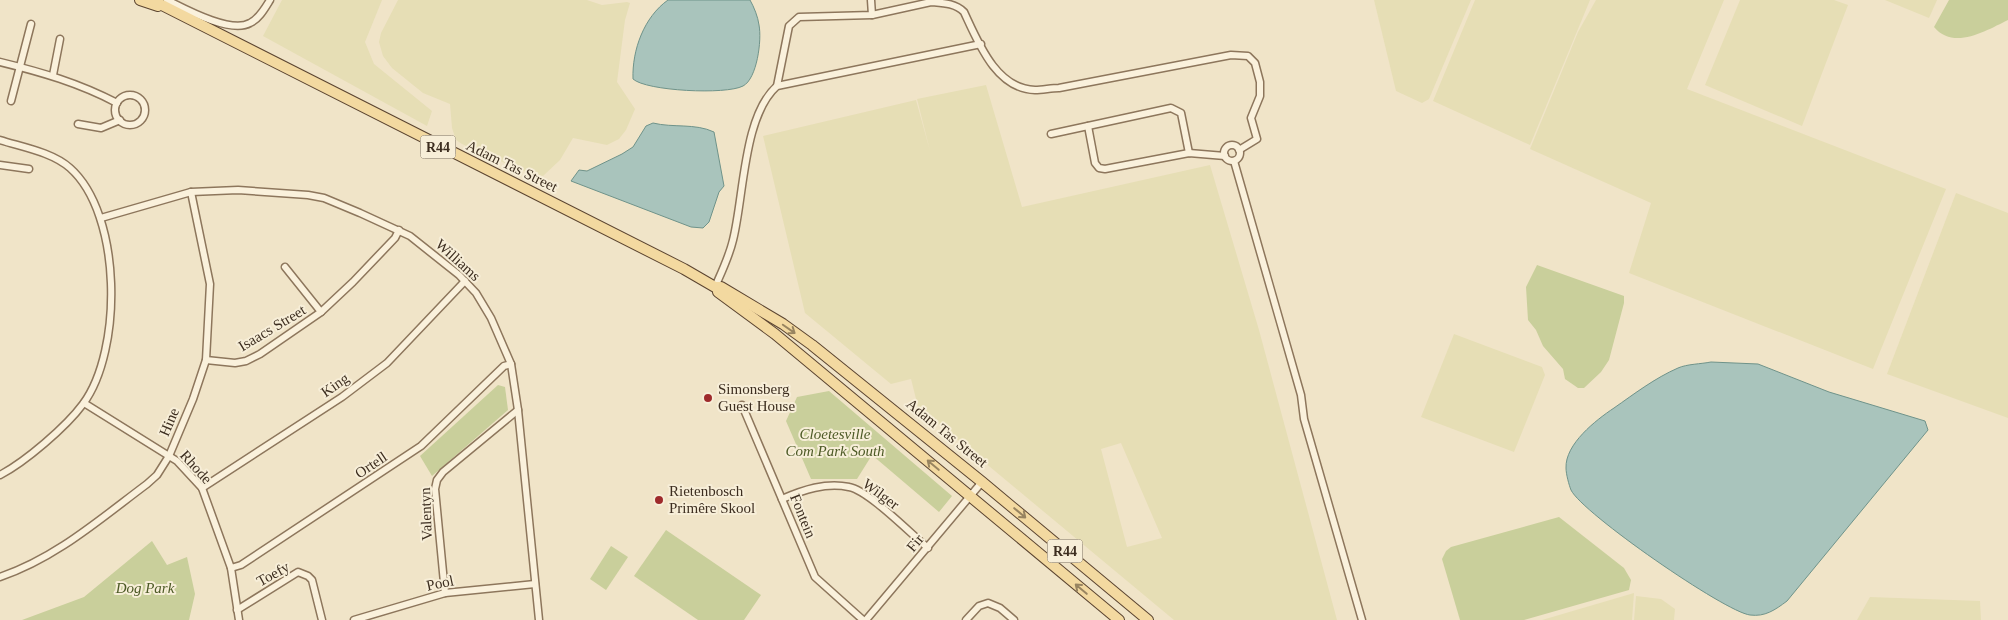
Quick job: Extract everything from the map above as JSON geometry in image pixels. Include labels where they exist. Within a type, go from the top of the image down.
[{"type":"main road","name":"Adam Tas Street","points":[[144,0],[164,3],[684,269],[715,287],[719,293],[775,334],[1119,620]]},
{"type":"main road","name":"Adam Tas Street","points":[[715,287],[721,287],[748,303],[812,345],[982,482],[1148,620]]},
{"type":"street","points":[[164,3],[230,25],[242,26],[250,24],[256,19],[270,0]]},
{"type":"street","points":[[871,0],[872,15]]},
{"type":"street","points":[[715,287],[733,240],[756,120],[766,100],[777,86],[789,26],[793,21],[806,16],[872,15],[923,2],[958,3],[993,68],[1008,80],[1034,90],[1059,88],[1231,55],[1248,56],[1255,63],[1260,82],[1260,96],[1251,118],[1257,138],[1239,150],[1238,158],[1234,161]]},
{"type":"street","points":[[11,102],[31,24]]},
{"type":"street","points":[[53,75],[60,39]]},
{"type":"street","points":[[777,86],[981,44]]},
{"type":"street","points":[[0,62],[53,75],[78,84],[117,103]]},
{"type":"street","points":[[130,95],[139,98],[144,105],[144,114],[138,122],[129,124],[120,120],[116,112],[117,103],[130,95]]},
{"type":"street","points":[[1051,134],[1171,108],[1181,113],[1189,153]]},
{"type":"street","points":[[78,124],[91,128],[101,128],[120,120]]},
{"type":"street","points":[[1088,126],[1096,163],[1099,168],[1105,170],[1189,153],[1225,156],[1228,160],[1234,161]]},
{"type":"street","points":[[0,140],[51,157],[69,167],[79,177],[101,218],[111,267],[106,344],[100,368],[84,403],[66,422],[24,459],[0,475]]},
{"type":"street","points":[[1225,156],[1226,149],[1230,146],[1235,146],[1239,150]]},
{"type":"street","points":[[1234,161],[1301,396],[1304,419],[1362,620]]},
{"type":"street","points":[[0,165],[29,169]]},
{"type":"street","name":"Williams","points":[[101,218],[191,192],[238,190],[308,195],[324,198],[399,230],[418,241],[465,281],[476,293],[491,318],[511,364],[518,410],[539,620]]},
{"type":"street","name":"Hine","points":[[0,578],[26,569],[51,556],[147,484],[156,476],[169,456],[193,400],[206,360],[210,284],[191,192]]},
{"type":"street","name":"Isaacs Street","points":[[206,360],[246,361],[320,312],[354,282],[395,238],[399,230]]},
{"type":"street","name":"Isaacs Street","points":[[286,267],[320,312]]},
{"type":"street","name":"King","points":[[202,488],[342,397],[387,363],[465,281]]},
{"type":"street","name":"Ortell","points":[[230,568],[241,565],[421,446],[504,366],[511,364]]},
{"type":"street","name":"Rhode","points":[[84,403],[177,461],[202,488],[230,568],[239,620]]},
{"type":"street","name":"Fontein","points":[[742,405],[815,577],[865,620]]},
{"type":"street","name":"Valentyn","points":[[445,593],[437,519],[437,480],[443,472],[518,410]]},
{"type":"street","name":"Fir","points":[[865,620],[982,482]]},
{"type":"street","name":"Wilger","points":[[782,499],[806,489],[824,486],[851,487],[868,497],[928,548]]},
{"type":"street","name":"Toefy","points":[[237,610],[291,575],[303,573],[312,580],[322,620]]},
{"type":"street","name":"Pool","points":[[354,620],[445,593],[535,584]]},
{"type":"street","points":[[966,620],[979,606],[988,602],[1000,608],[1014,620]]},
{"type":"shaded area","points":[[282,0],[382,0],[365,42],[374,64],[432,111],[427,126],[263,36]]},
{"type":"shaded area","points":[[398,0],[587,0],[602,5],[630,3],[625,20],[617,82],[635,109],[626,130],[619,139],[607,145],[573,138],[560,160],[543,176],[521,170],[462,144],[456,140],[452,128],[450,104],[423,93],[392,68],[383,56],[379,42],[381,33]]},
{"type":"shaded area","points":[[1374,0],[1471,0],[1429,99],[1422,103],[1396,91]]},
{"type":"shaded area","points":[[1475,0],[1590,0],[1530,145],[1433,101]]},
{"type":"shaded area","points":[[1596,0],[1724,0],[1687,89],[1946,189],[1873,369],[1629,273],[1651,203],[1530,149],[1578,32]]},
{"type":"shaded area","points":[[1740,0],[1834,0],[1848,5],[1802,126],[1705,85]]},
{"type":"shaded area","points":[[1885,0],[1937,0],[1929,18]]},
{"type":"shaded area","points":[[986,85],[1022,207],[1210,165],[1259,330],[1337,620],[1174,620],[918,407],[911,379],[891,384],[805,313],[763,136],[916,100],[930,151],[917,99]],"holes":[[[1121,443],[1162,538],[1127,547],[1101,449]]]},
{"type":"shaded area","points":[[1956,193],[2008,213],[2008,418],[1887,374]]},
{"type":"shaded area","points":[[1454,334],[1542,367],[1545,375],[1514,452],[1421,417]]},
{"type":"shaded area","points":[[1634,593],[1632,620],[1542,620]]},
{"type":"shaded area","points":[[1636,596],[1661,599],[1675,609],[1674,620],[1634,620]]},
{"type":"shaded area","points":[[1870,597],[1980,601],[1981,620],[1857,620]]},
{"type":"green space","points":[[1949,0],[2008,0],[2008,20],[1971,36],[1961,38],[1942,34],[1934,27]]},
{"type":"green space","points":[[1537,265],[1624,296],[1624,303],[1609,360],[1601,372],[1584,388],[1578,388],[1565,379],[1563,369],[1543,346],[1536,330],[1528,320],[1526,287]]},
{"type":"green space","points":[[498,385],[505,387],[508,410],[432,476],[420,456]]},
{"type":"green space","name":"Cloetesville Com Park South","points":[[829,391],[952,496],[939,512],[872,455],[857,479],[811,479],[786,421],[797,397]]},
{"type":"green space","points":[[1559,517],[1624,568],[1631,580],[1629,590],[1524,620],[1460,620],[1442,559],[1446,551],[1451,547]]},
{"type":"green space","points":[[666,530],[761,595],[744,620],[698,620],[634,576]]},
{"type":"green space","name":"Dog Park","points":[[152,541],[167,565],[187,557],[195,594],[189,620],[22,620],[84,597]]},
{"type":"green space","points":[[611,546],[628,557],[606,590],[590,579]]},
{"type":"water","points":[[668,0],[750,0],[758,19],[760,40],[755,68],[748,82],[734,89],[704,91],[669,89],[641,83],[633,79],[637,46],[641,35],[652,15]]},
{"type":"water","points":[[653,123],[707,129],[714,132],[724,186],[719,192],[709,222],[703,228],[691,227],[571,181],[579,170],[587,171],[633,147],[646,126]]},
{"type":"water","points":[[1711,362],[1758,364],[1829,392],[1925,421],[1928,430],[1787,601],[1765,614],[1750,615],[1736,610],[1655,560],[1600,519],[1581,502],[1571,490],[1567,476],[1567,459],[1571,450],[1583,434],[1599,419],[1661,376],[1678,368]]},
{"type":"place","name":"Simonsberg Guest House","points":[[708,398]]},
{"type":"place","name":"Rietenbosch Primêre Skool","points":[[659,500]]}]
